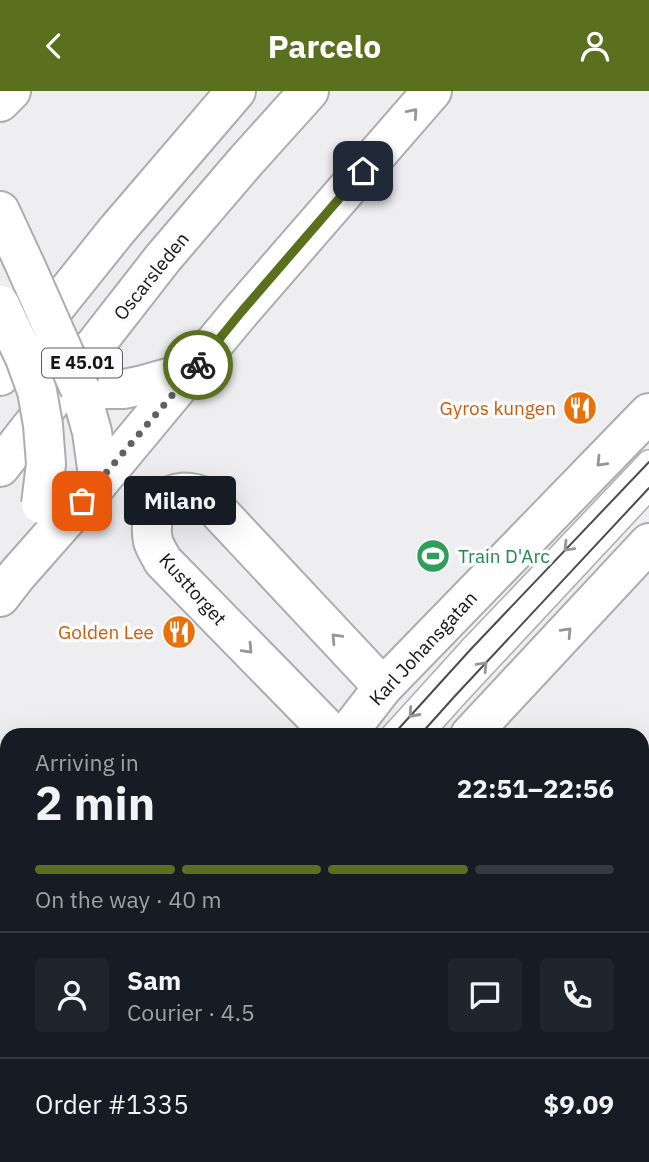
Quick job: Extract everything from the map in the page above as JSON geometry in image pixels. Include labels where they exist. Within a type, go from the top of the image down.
[{"type":"main road","points":[[0,101],[11,91]]},
{"type":"main road","name":"E 45.01","points":[[12,367],[117,230],[236,91]]},
{"type":"main road","name":"Oscarsleden","points":[[0,467],[163,258],[309,91]]},
{"type":"main road","points":[[8,586],[432,91]]},
{"type":"main road","points":[[0,211],[80,389],[92,432],[99,482]]},
{"type":"main road","points":[[0,305],[12,367],[37,391],[46,464],[41,504],[32,538],[8,586]]},
{"type":"main road","points":[[12,367],[80,389],[124,389],[193,372]]},
{"type":"main road","name":"Karl Johansgatan","points":[[351,728],[383,687],[649,413]]},
{"type":"main road","name":"Kusttorget","points":[[326,728],[163,561],[154,544],[152,530],[155,513],[164,499],[178,492],[193,492],[206,498],[383,687]]},
{"type":"main road","points":[[477,728],[649,543]]},
{"type":"lane","points":[[399,728],[649,462]]},
{"type":"lane","points":[[427,728],[649,488]]},
{"type":"tram line","points":[[399,728],[649,462]]},
{"type":"tram line","points":[[426,728],[649,488]]},
{"type":"way so far","points":[[82,501],[198,365]]},
{"type":"place","name":"Gyros kungen","points":[[580,408]]},
{"type":"place","name":"Milano","points":[[82,501]]},
{"type":"place","name":"Train D'Arc","points":[[433,556]]},
{"type":"place","name":"Golden Lee","points":[[179,632]]},
{"type":"route","points":[[198,365],[363,171]]}]
